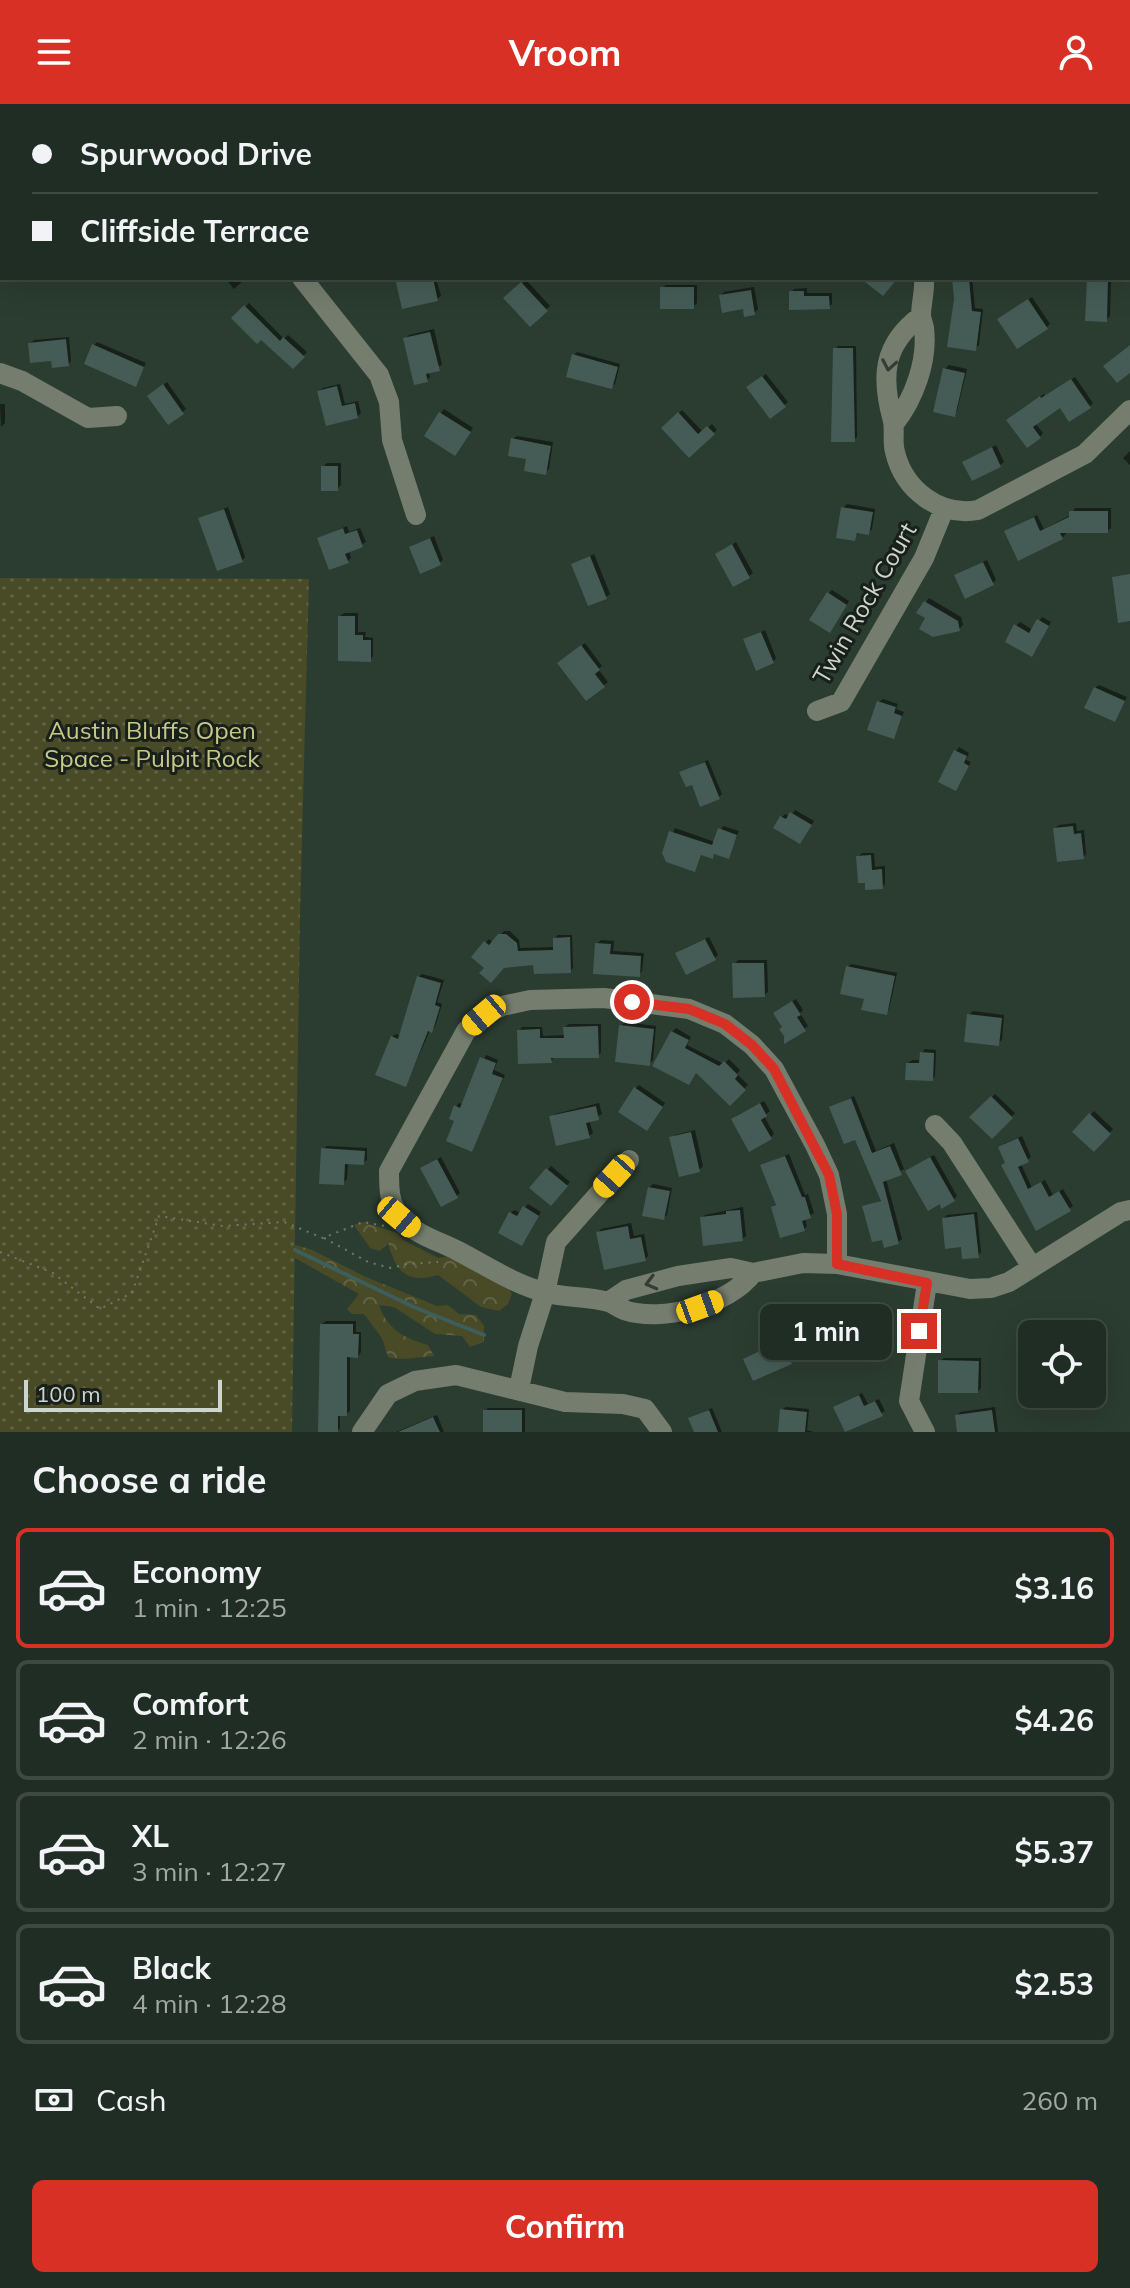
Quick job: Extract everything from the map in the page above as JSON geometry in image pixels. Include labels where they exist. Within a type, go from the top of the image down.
[{"type":"street","points":[[304,280],[379,375],[389,402],[392,440],[416,515]]},
{"type":"street","points":[[894,424],[907,408],[919,374],[924,329],[921,316],[925,301],[924,280]]},
{"type":"street","points":[[921,316],[908,326],[891,351],[887,407],[894,424],[895,452],[900,467],[920,494],[944,509],[963,512],[978,510],[1063,467],[1085,454],[1130,410]]},
{"type":"street","points":[[0,373],[22,381],[88,418],[117,416]]},
{"type":"street","name":"Twin Rock Court","points":[[817,711],[841,702],[924,558],[944,509]]},
{"type":"street","points":[[753,1273],[744,1284],[723,1298],[700,1307],[655,1314],[624,1311],[608,1302],[545,1293],[511,1280],[417,1231],[399,1217],[389,1195],[389,1171],[466,1031],[484,1015],[502,1006],[530,1000],[604,998],[689,1009],[725,1024],[752,1045],[774,1069],[829,1175],[837,1214],[837,1264]]},
{"type":"street","points":[[935,1125],[952,1143],[1032,1267]]},
{"type":"street","points":[[519,1389],[556,1242],[629,1160]]},
{"type":"street","points":[[608,1302],[626,1290],[678,1276],[731,1268],[753,1273],[803,1263],[837,1264],[970,1289],[991,1288],[1009,1282],[1121,1212],[1130,1210]]},
{"type":"street","points":[[917,1430],[909,1401],[927,1283]]},
{"type":"street","points":[[362,1432],[388,1394],[415,1381],[456,1375],[565,1402],[623,1404],[645,1409],[662,1432]]},
{"type":"path","points":[[0,1252],[53,1273],[100,1309],[132,1293],[159,1216],[223,1226],[284,1222],[368,1262],[391,1268],[438,1263]]},
{"type":"path","points":[[323,1238],[363,1222],[388,1227]]},
{"type":"green space","name":"Austin Bluffs Open Space - Pulpit Rock","points":[[0,578],[309,579],[292,1432],[0,1432]]},
{"type":"green space","points":[[363,1222],[397,1233],[403,1240],[438,1258],[451,1256],[505,1283],[512,1294],[508,1304],[499,1311],[481,1307],[438,1275],[418,1278],[404,1273],[395,1262],[388,1243],[380,1251],[370,1248],[354,1225]]},
{"type":"green space","points":[[295,1245],[437,1306],[448,1305],[459,1314],[476,1315],[484,1326],[484,1342],[470,1347],[462,1336],[435,1334],[394,1307],[379,1305],[392,1326],[404,1336],[428,1345],[434,1356],[388,1357],[382,1338],[364,1314],[352,1314],[347,1309],[359,1294],[295,1258]]},
{"type":"building","points":[[395,280],[433,280],[438,301],[402,309]]},
{"type":"building","points":[[863,280],[896,280],[883,296]]},
{"type":"building","points":[[952,280],[969,280],[972,311],[981,312],[976,351],[947,347],[954,299]]},
{"type":"building","points":[[1087,280],[1108,280],[1107,322],[1085,321]]},
{"type":"building","points":[[521,282],[548,311],[530,327],[503,298]]},
{"type":"building","points":[[660,287],[694,287],[694,309],[660,309]]},
{"type":"building","points":[[751,290],[755,315],[744,317],[743,309],[722,313],[719,295]]},
{"type":"building","points":[[789,291],[804,291],[804,296],[829,296],[830,309],[789,310]]},
{"type":"building","points":[[1028,299],[1048,329],[1017,349],[997,319]]},
{"type":"building","points":[[244,305],[280,341],[283,337],[305,357],[293,369],[261,340],[257,344],[231,318]]},
{"type":"building","points":[[430,332],[440,371],[426,374],[428,382],[414,385],[403,338]]},
{"type":"building","points":[[66,339],[69,366],[52,368],[51,361],[30,363],[28,343]]},
{"type":"building","points":[[92,344],[144,367],[136,387],[84,364]]},
{"type":"building","points":[[1130,345],[1130,373],[1117,383],[1103,366]]},
{"type":"building","points":[[833,348],[853,348],[855,442],[831,442]]},
{"type":"building","points":[[572,354],[618,367],[612,389],[566,377]]},
{"type":"building","points":[[943,368],[965,373],[955,417],[933,412]]},
{"type":"building","points":[[762,376],[786,407],[770,419],[746,387]]},
{"type":"building","points":[[1071,379],[1091,408],[1069,422],[1060,408],[1033,427],[1041,438],[1027,448],[1006,420]]},
{"type":"building","points":[[163,384],[184,414],[168,425],[147,396]]},
{"type":"building","points":[[337,386],[342,406],[355,403],[358,418],[326,426],[317,391]]},
{"type":"building","points":[[439,412],[471,432],[455,456],[424,436]]},
{"type":"building","points":[[678,412],[698,434],[707,426],[715,434],[689,458],[661,428]]},
{"type":"building","points":[[511,438],[551,446],[546,475],[524,471],[526,459],[508,456]]},
{"type":"building","points":[[992,447],[1001,467],[972,481],[962,462]]},
{"type":"building","points":[[321,466],[338,466],[338,491],[321,491]]},
{"type":"building","points":[[841,507],[873,512],[869,535],[857,533],[855,541],[836,538]]},
{"type":"building","points":[[224,509],[243,562],[217,571],[198,518]]},
{"type":"building","points":[[1069,511],[1108,511],[1108,533],[1060,533],[1063,539],[1018,561],[1004,531],[1034,517],[1040,531],[1069,517]]},
{"type":"building","points":[[343,528],[345,534],[357,530],[363,547],[345,554],[349,563],[329,570],[317,538]]},
{"type":"building","points":[[430,538],[441,565],[420,574],[409,547]]},
{"type":"building","points":[[732,544],[750,578],[733,587],[715,554]]},
{"type":"building","points":[[590,556],[607,599],[588,606],[571,564]]},
{"type":"building","points":[[983,562],[994,585],[965,599],[954,575]]},
{"type":"building","points":[[1130,574],[1130,621],[1118,623],[1112,577]]},
{"type":"building","points":[[827,592],[847,605],[830,633],[809,620]]},
{"type":"building","points":[[924,601],[958,621],[960,631],[933,637],[919,629],[925,618],[916,613]]},
{"type":"building","points":[[338,616],[355,616],[355,635],[371,640],[371,662],[338,661]]},
{"type":"building","points":[[1037,619],[1049,626],[1032,657],[1005,642],[1014,624],[1029,633]]},
{"type":"building","points":[[761,632],[774,663],[756,671],[743,639]]},
{"type":"building","points":[[581,645],[600,670],[595,674],[605,687],[586,701],[557,663]]},
{"type":"building","points":[[1094,687],[1125,701],[1115,722],[1084,708]]},
{"type":"building","points":[[877,701],[896,707],[894,713],[902,716],[894,739],[867,730]]},
{"type":"building","points":[[954,750],[967,756],[964,763],[969,766],[956,791],[938,782]]},
{"type":"building","points":[[705,762],[720,799],[700,807],[692,785],[686,787],[679,772]]},
{"type":"building","points":[[790,812],[812,825],[800,844],[773,828],[780,816],[786,819]]},
{"type":"building","points":[[1073,826],[1074,834],[1081,833],[1084,859],[1057,862],[1053,828]]},
{"type":"building","points":[[718,828],[737,835],[729,859],[714,854],[713,859],[701,855],[695,872],[666,862],[662,853],[669,831],[712,845]]},
{"type":"building","points":[[871,855],[872,870],[882,869],[883,889],[865,890],[865,883],[858,883],[856,856]]},
{"type":"building","points":[[498,934],[506,934],[517,943],[518,951],[553,950],[553,938],[570,937],[571,973],[534,974],[533,965],[504,968],[491,983],[479,973],[484,968],[471,957],[484,941],[489,945]]},
{"type":"building","points":[[705,939],[716,960],[686,975],[675,953]]},
{"type":"building","points":[[595,943],[611,944],[610,954],[641,956],[640,977],[593,974]]},
{"type":"building","points":[[732,963],[764,963],[765,997],[733,998]]},
{"type":"building","points":[[846,966],[895,976],[887,1015],[861,1010],[864,999],[840,994]]},
{"type":"building","points":[[417,976],[441,983],[435,1005],[440,1007],[432,1033],[428,1031],[406,1087],[375,1075],[391,1036],[398,1039]]},
{"type":"building","points":[[792,1001],[806,1031],[784,1044],[784,1036],[779,1029],[782,1027],[773,1013]]},
{"type":"building","points":[[967,1014],[1002,1018],[999,1046],[964,1042]]},
{"type":"building","points":[[619,1025],[654,1029],[650,1066],[615,1062]]},
{"type":"building","points":[[598,1026],[599,1058],[551,1058],[552,1063],[518,1064],[517,1030],[540,1029],[540,1038],[564,1038],[563,1027]]},
{"type":"building","points":[[671,1031],[689,1040],[685,1048],[719,1066],[724,1061],[738,1075],[735,1079],[746,1090],[730,1106],[696,1073],[689,1085],[652,1066]]},
{"type":"building","points":[[920,1052],[934,1053],[933,1081],[905,1080],[906,1063],[919,1063]]},
{"type":"building","points":[[480,1057],[496,1063],[492,1074],[503,1078],[472,1152],[446,1141],[454,1121],[449,1119],[454,1105],[460,1108]]},
{"type":"building","points":[[634,1087],[663,1107],[647,1131],[618,1112]]},
{"type":"building","points":[[991,1096],[1013,1118],[992,1139],[969,1117]]},
{"type":"building","points":[[851,1098],[872,1153],[890,1146],[902,1175],[883,1182],[899,1244],[884,1248],[882,1240],[872,1242],[862,1206],[881,1201],[855,1140],[844,1144],[829,1107]]},
{"type":"building","points":[[760,1103],[767,1116],[761,1120],[772,1139],[749,1152],[731,1119]]},
{"type":"building","points":[[596,1106],[599,1120],[586,1123],[590,1138],[556,1146],[549,1116]]},
{"type":"building","points":[[1089,1113],[1111,1134],[1094,1152],[1072,1132]]},
{"type":"building","points":[[691,1132],[700,1172],[679,1177],[669,1137]]},
{"type":"building","points":[[1018,1138],[1029,1162],[1018,1167],[1028,1189],[1041,1182],[1049,1197],[1059,1191],[1071,1211],[1036,1231],[1001,1165],[1005,1163],[998,1147]]},
{"type":"building","points":[[321,1148],[365,1151],[364,1165],[345,1164],[344,1185],[319,1184]]},
{"type":"building","points":[[785,1156],[802,1197],[805,1197],[811,1218],[802,1221],[805,1231],[780,1238],[771,1207],[776,1205],[760,1165]]},
{"type":"building","points":[[930,1157],[955,1201],[941,1209],[940,1204],[928,1211],[905,1171]]},
{"type":"building","points":[[437,1159],[458,1198],[441,1207],[420,1168]]},
{"type":"building","points":[[546,1168],[568,1186],[551,1206],[529,1188]]},
{"type":"building","points":[[648,1187],[670,1191],[664,1220],[642,1216]]},
{"type":"building","points":[[523,1206],[539,1216],[522,1246],[498,1233],[509,1212],[517,1216]]},
{"type":"building","points":[[740,1210],[743,1241],[703,1246],[700,1217]]},
{"type":"building","points":[[974,1214],[979,1258],[962,1259],[961,1247],[945,1249],[942,1218]]},
{"type":"building","points":[[628,1226],[630,1239],[641,1237],[646,1261],[604,1270],[596,1232]]},
{"type":"building","points":[[847,1316],[855,1348],[826,1355],[818,1323]]},
{"type":"building","points":[[320,1324],[353,1324],[353,1334],[359,1334],[358,1358],[347,1357],[347,1416],[338,1416],[338,1432],[318,1432]]},
{"type":"building","points":[[781,1341],[792,1364],[753,1381],[743,1359]]},
{"type":"building","points":[[938,1360],[979,1361],[978,1393],[938,1393]]},
{"type":"building","points":[[859,1395],[864,1406],[875,1401],[883,1416],[845,1432],[833,1407]]},
{"type":"building","points":[[780,1409],[807,1412],[805,1432],[778,1432]]},
{"type":"building","points":[[483,1410],[522,1410],[522,1432],[483,1432]]},
{"type":"building","points":[[709,1410],[718,1432],[694,1432],[688,1418]]},
{"type":"building","points":[[992,1410],[995,1432],[957,1432],[955,1415]]},
{"type":"building","points":[[433,1417],[440,1432],[398,1432]]},
{"type":"waterway","points":[[295,1250],[416,1308],[484,1335]]},
{"type":"route","points":[[632,1002],[689,1009],[725,1024],[752,1045],[774,1069],[829,1175],[837,1214],[837,1264],[927,1283],[919,1331]]}]
